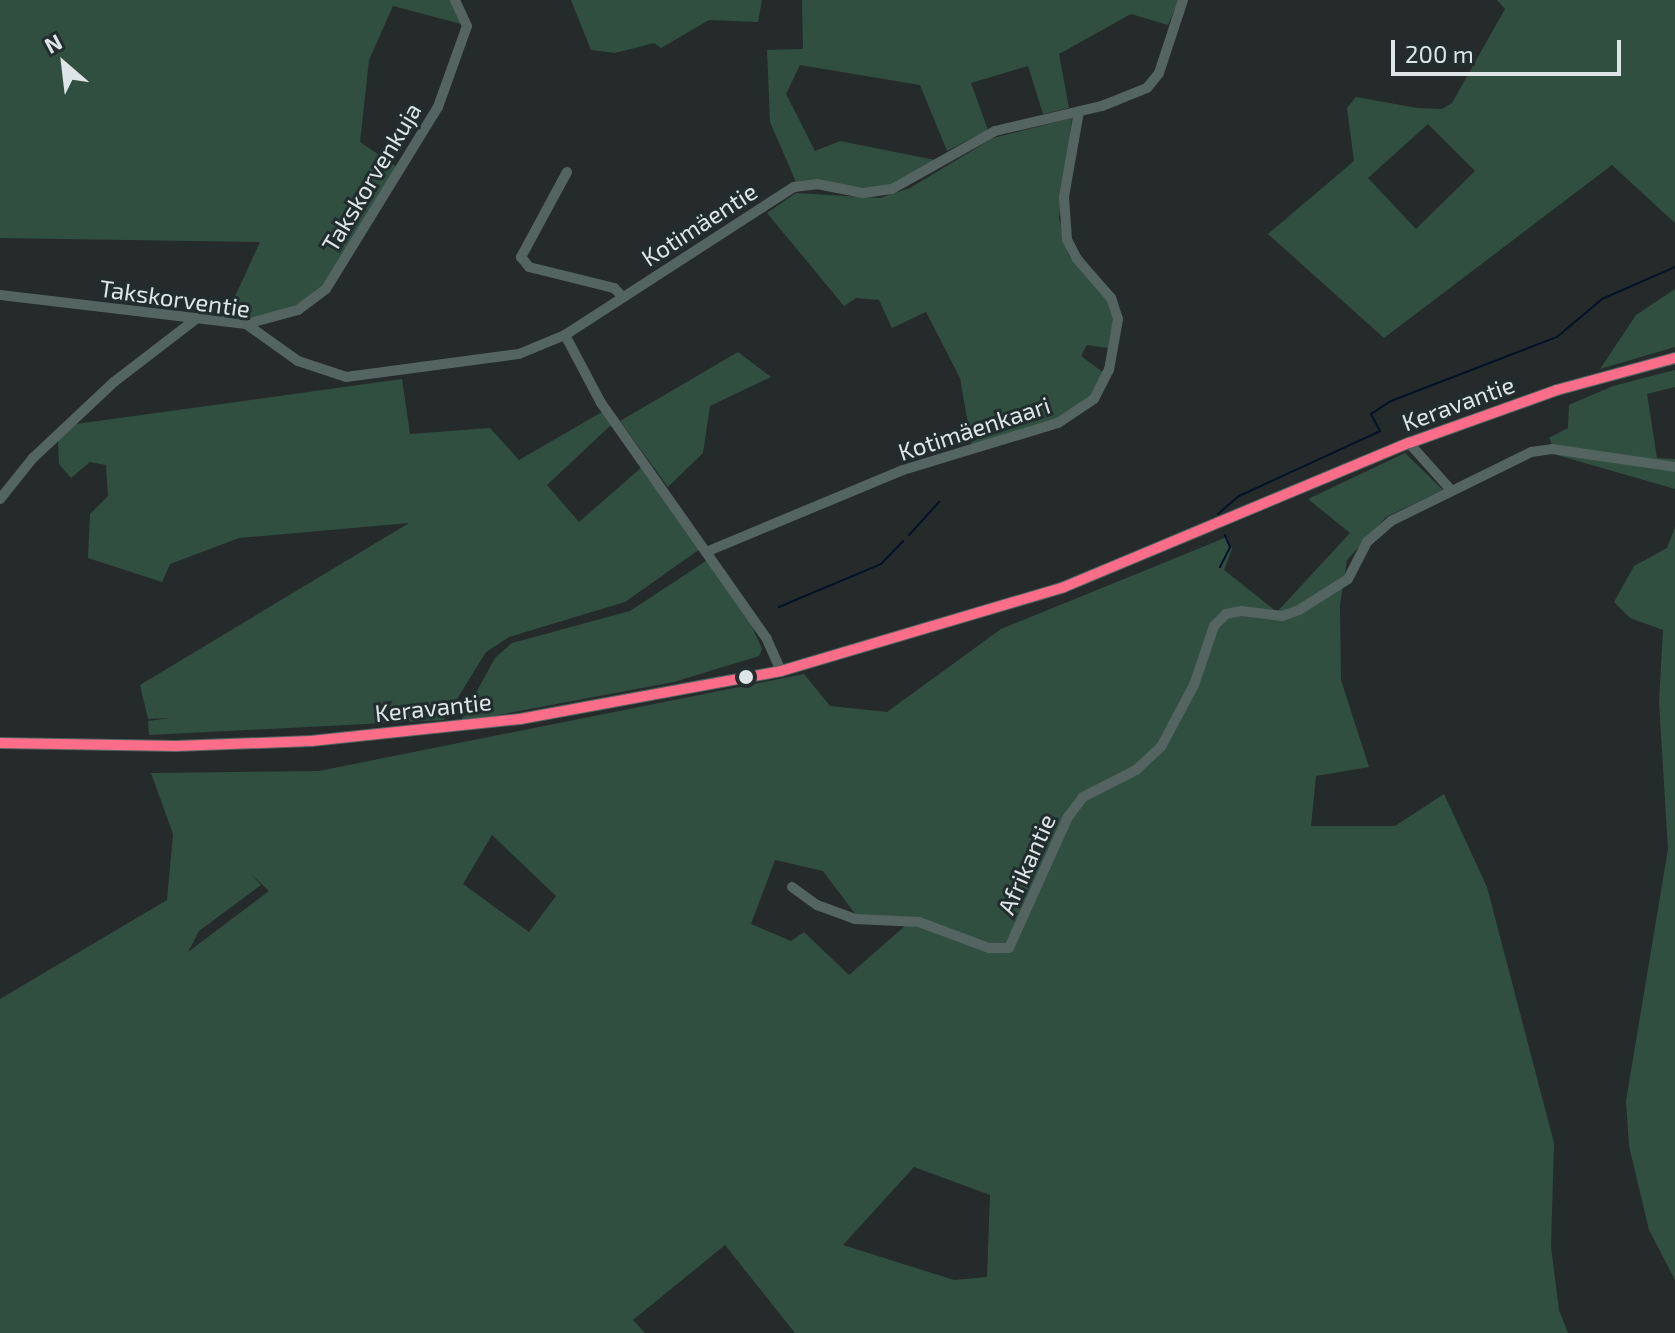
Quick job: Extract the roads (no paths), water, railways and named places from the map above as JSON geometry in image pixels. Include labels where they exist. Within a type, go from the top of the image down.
[{"type":"main road","name":"Keravantie","points":[[0,743],[176,746],[342,739],[536,717],[781,671],[1064,587],[1409,443],[1557,390],[1675,358]]},
{"type":"street","name":"Takskorvenkuja","points":[[246,324],[298,310],[326,289],[438,107],[467,26],[455,0]]},
{"type":"street","name":"Kotimäentie","points":[[565,335],[794,187],[817,184],[881,192],[906,183],[978,138],[1079,111],[1150,87],[1183,0]]},
{"type":"street","name":"Kotimäenkaari","points":[[706,552],[903,470],[1058,423],[1094,399],[1109,370],[1118,319],[1111,298],[1077,259],[1067,239],[1064,197],[1079,111]]},
{"type":"street","points":[[567,172],[521,257],[529,267],[614,288],[623,297]]},
{"type":"street","name":"Takskorventie","points":[[0,295],[246,324],[314,369],[363,378],[519,354],[565,335]]},
{"type":"street","points":[[0,499],[33,458],[114,382],[197,318]]},
{"type":"street","points":[[565,335],[601,403],[767,639],[781,671]]},
{"type":"street","points":[[1409,443],[1451,490]]},
{"type":"street","name":"Afrikantie","points":[[792,887],[817,905],[855,919],[919,922],[989,948],[1009,948],[1068,817],[1083,797],[1136,770],[1161,747],[1194,685],[1214,626],[1226,614],[1241,611],[1282,616],[1299,610],[1348,579],[1367,542],[1391,521],[1542,449],[1675,467]]},
{"type":"waterway","points":[[1218,514],[1239,496],[1380,431],[1371,414],[1391,401],[1557,337],[1602,299],[1675,267]]},
{"type":"waterway","points":[[909,535],[939,502]]},
{"type":"waterway","points":[[1220,567],[1230,547],[1225,535]]},
{"type":"waterway","points":[[779,607],[881,564],[903,541]]}]
